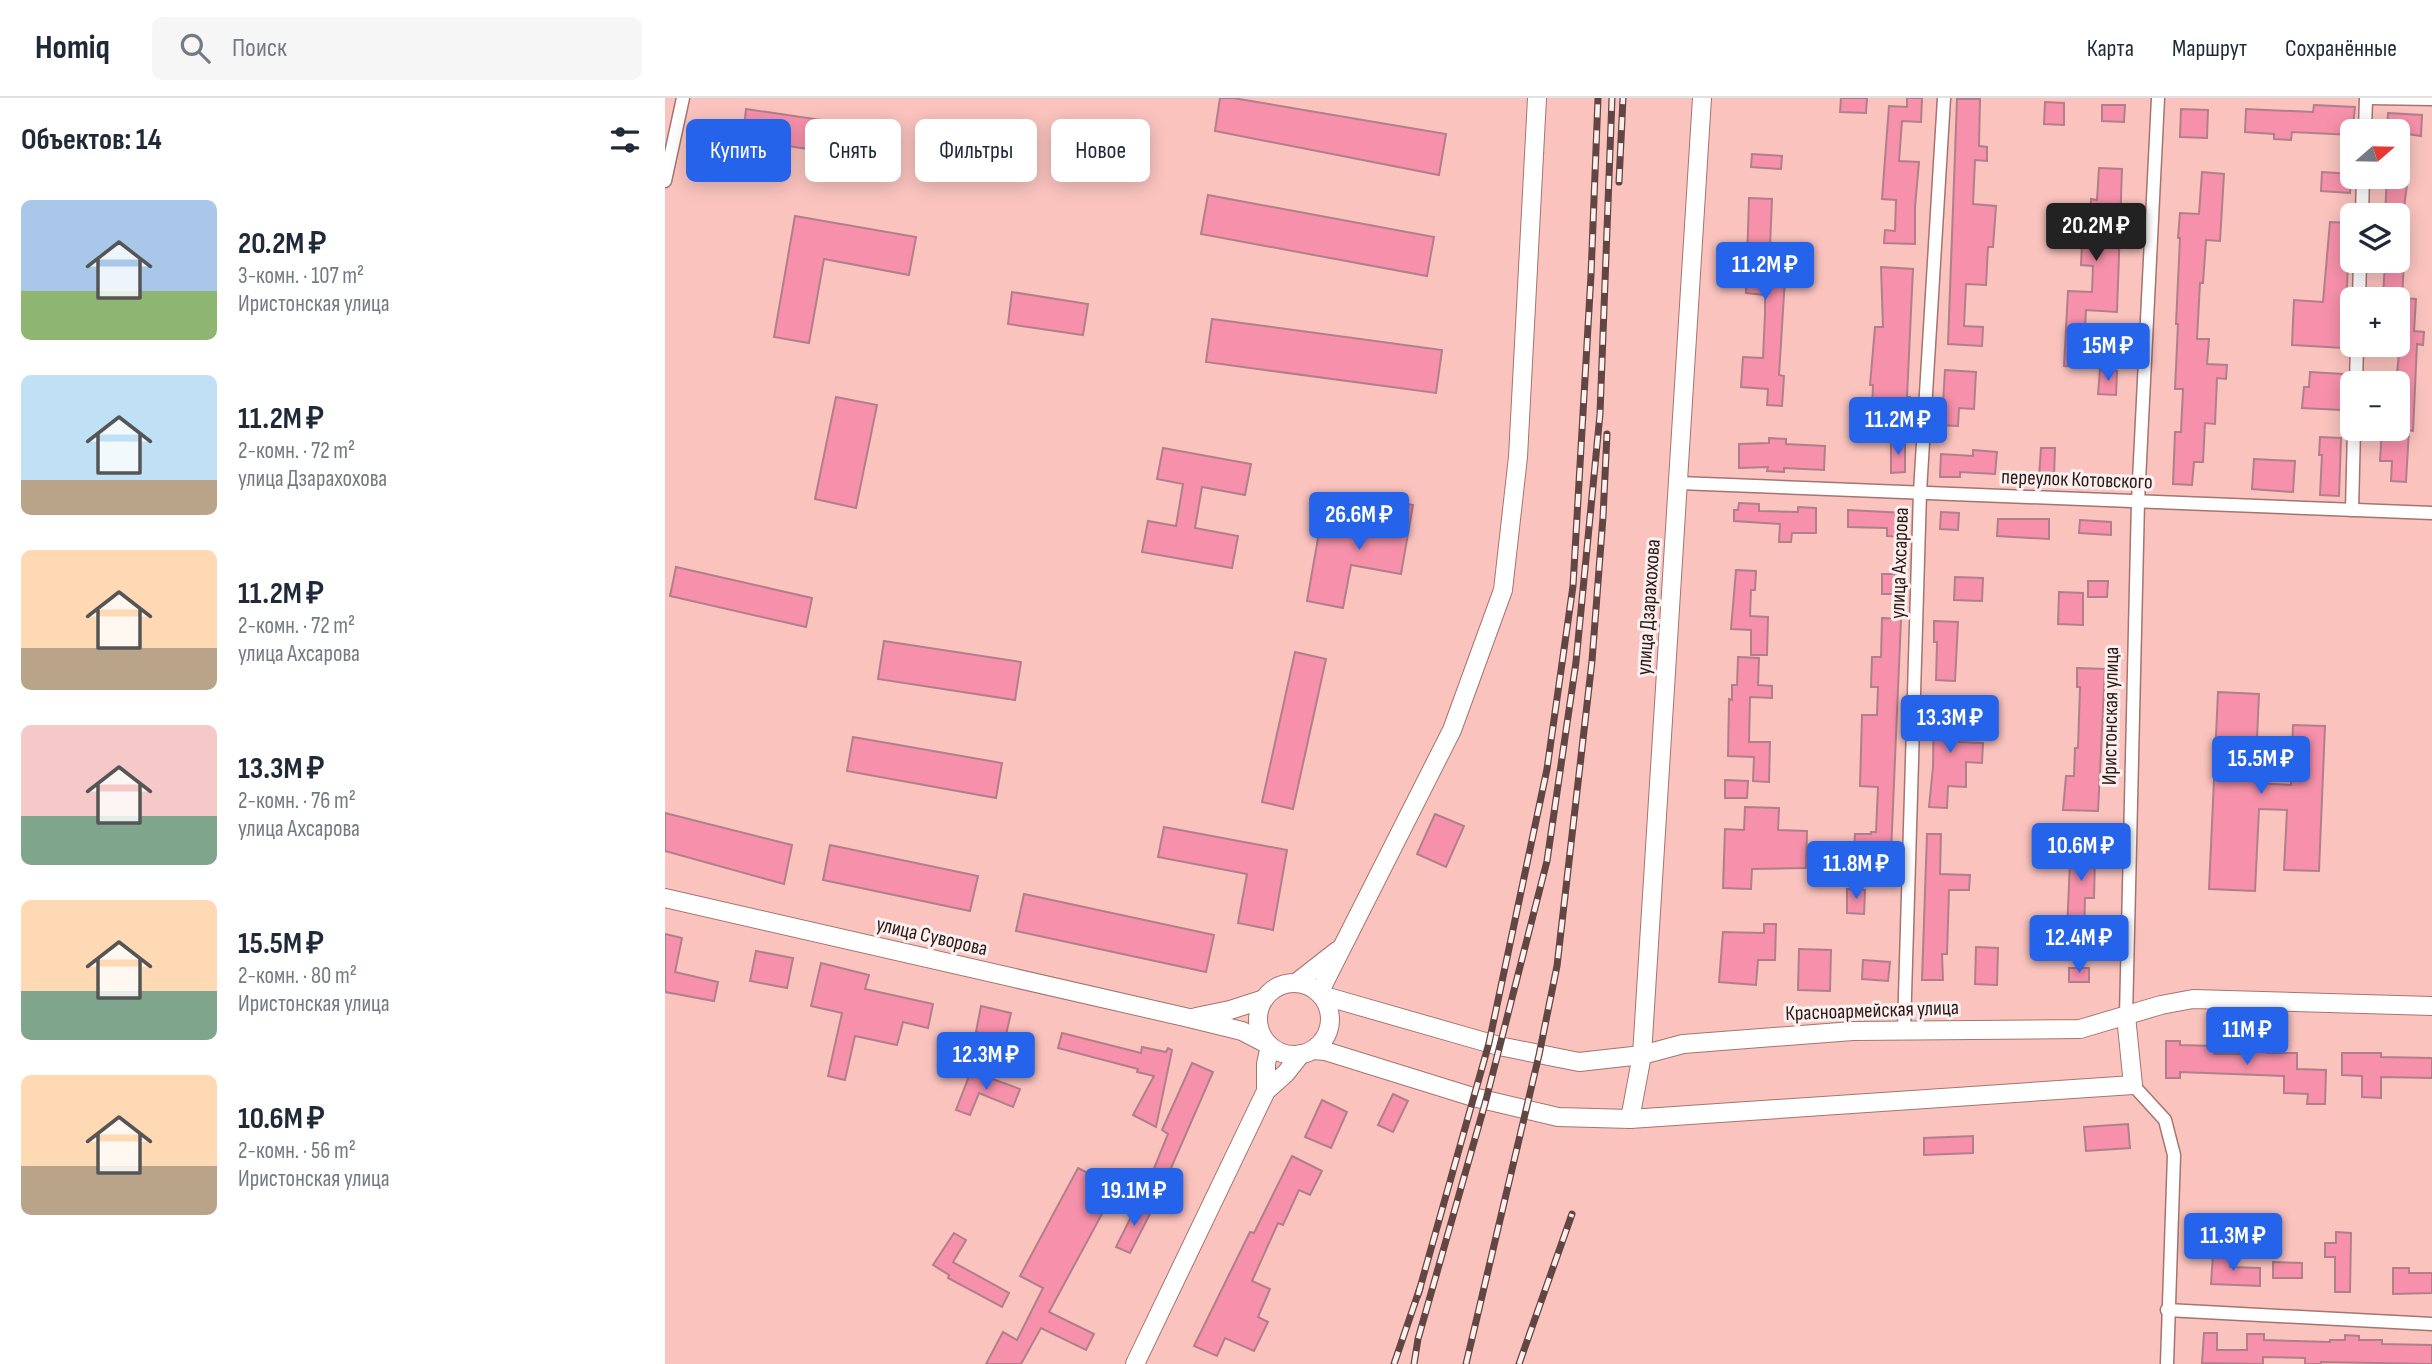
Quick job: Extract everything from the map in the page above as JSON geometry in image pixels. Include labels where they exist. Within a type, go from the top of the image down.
[{"type":"street","points":[[665,181],[683,98]]},
{"type":"street","points":[[1135,1364],[1266,1091],[1325,1038],[1330,1021],[1329,1010],[1320,994],[1340,949],[1452,730],[1503,590],[1518,457],[1537,98]]},
{"type":"street","name":"улица Дзарахохова","points":[[1630,1119],[1642,1055],[1702,98]]},
{"type":"street","name":"улица Ахсарова","points":[[1903,1030],[1920,492],[1944,98]]},
{"type":"street","name":"Иристонская улица","points":[[2133,1086],[2126,1016],[2138,501],[2158,98]]},
{"type":"street","points":[[2366,119],[2368,98],[2432,99]]},
{"type":"street","points":[[2352,510],[2354,441]]},
{"type":"street","name":"переулок Котовского","points":[[1679,483],[2432,513]]},
{"type":"street","name":"улица Суворова","points":[[665,898],[1189,1018],[1242,1031],[1270,1046]]},
{"type":"street","points":[[1340,949],[1296,983],[1278,987],[1264,999],[1259,1010],[1258,1023],[1270,1046],[1285,1054],[1325,1051],[1473,1097],[1558,1117],[1630,1119],[2133,1086],[2165,1121],[2174,1155],[2167,1364]]},
{"type":"street","name":"Красноармейская улица","points":[[1296,983],[1311,987],[1320,994],[1499,1046],[1566,1061],[1593,1062],[1642,1055],[1683,1044],[1853,1031],[2080,1029],[2161,1005],[2193,999],[2432,1006]]},
{"type":"street","name":"улица Суворова","points":[[1189,1018],[1230,1010],[1264,999]]},
{"type":"street","points":[[1266,1091],[1266,1064],[1270,1046]]},
{"type":"street","points":[[2167,1310],[2432,1324]]},
{"type":"building","points":[[1220,98],[1446,134],[1439,175],[1215,131]]},
{"type":"building","points":[[1841,98],[1867,98],[1866,113],[1840,112]]},
{"type":"building","points":[[1907,98],[1922,98],[1921,122],[1902,121],[1899,161],[1919,162],[1915,244],[1884,243],[1885,230],[1895,231],[1896,200],[1882,199],[1889,106],[1907,107]]},
{"type":"building","points":[[1957,99],[1980,99],[1979,146],[1987,147],[1987,161],[1975,160],[1973,204],[1996,206],[1993,247],[1988,247],[1986,285],[1966,284],[1964,326],[1983,327],[1982,346],[1948,344]]},
{"type":"building","points":[[2045,102],[2064,103],[2064,125],[2044,124]]},
{"type":"building","points":[[2102,105],[2125,105],[2124,122],[2102,121]]},
{"type":"building","points":[[2314,105],[2355,107],[2354,119],[2340,119],[2340,134],[2292,132],[2291,140],[2274,139],[2274,134],[2245,132],[2246,109],[2313,112]]},
{"type":"building","points":[[746,109],[814,119],[805,119],[805,149],[791,146],[791,119],[745,119]]},
{"type":"building","points":[[2181,109],[2208,110],[2207,138],[2180,137]]},
{"type":"building","points":[[2388,113],[2422,115],[2421,136],[2410,134],[2410,119],[2388,119]]},
{"type":"building","points":[[1752,154],[1782,156],[1781,169],[1751,167]]},
{"type":"building","points":[[2099,168],[2122,169],[2117,312],[2086,310],[2083,367],[2064,366],[2068,291],[2092,292],[2093,266],[2081,265],[2082,245],[2077,245],[2079,215],[2090,216],[2091,199],[2097,200]]},
{"type":"building","points":[[2202,172],[2224,174],[2220,241],[2206,240],[2197,339],[2209,339],[2207,364],[2227,365],[2226,379],[2217,378],[2215,424],[2205,423],[2203,462],[2194,462],[2192,485],[2173,484],[2175,432],[2181,432],[2183,389],[2175,389],[2180,213],[2199,214]]},
{"type":"building","points":[[2322,172],[2340,173],[2340,189],[2350,189],[2350,193],[2321,191]]},
{"type":"building","points":[[2386,189],[2406,189],[2405,203],[2386,203]]},
{"type":"building","points":[[1208,195],[1434,237],[1427,276],[1201,234]]},
{"type":"building","points":[[1749,198],[1772,199],[1770,246],[1779,247],[1777,277],[1785,278],[1779,375],[1784,376],[1782,406],[1767,405],[1768,389],[1741,387],[1743,357],[1763,358],[1765,315],[1765,295],[1746,293]]},
{"type":"building","points":[[795,216],[916,237],[909,275],[824,259],[809,343],[774,337]]},
{"type":"building","points":[[2330,222],[2340,222],[2340,273],[2348,273],[2347,287],[2340,287],[2340,348],[2292,345],[2294,300],[2323,302]]},
{"type":"building","points":[[1881,267],[1913,269],[1907,397],[1910,397],[1909,410],[1872,408],[1873,385],[1870,385],[1875,327],[1883,327]]},
{"type":"building","points":[[2384,273],[2403,273],[2403,287],[2384,287]]},
{"type":"building","points":[[1012,292],[1088,304],[1083,335],[1008,324]]},
{"type":"building","points":[[2410,299],[2416,299],[2414,331],[2424,332],[2423,345],[2417,344],[2413,431],[2410,430],[2410,371],[2397,371],[2399,357],[2410,357]]},
{"type":"building","points":[[1212,319],[1442,350],[1436,393],[1206,362]]},
{"type":"building","points":[[1945,370],[1976,372],[1974,409],[1959,408],[1958,426],[1938,425],[1940,403],[1943,403]]},
{"type":"building","points":[[2100,370],[2117,371],[2116,395],[2098,394]]},
{"type":"building","points":[[2310,372],[2340,374],[2340,410],[2302,408],[2304,387],[2309,387]]},
{"type":"building","points":[[836,397],[877,405],[856,508],[815,499]]},
{"type":"building","points":[[2320,437],[2340,438],[2339,496],[2320,495],[2322,455],[2319,455]]},
{"type":"building","points":[[1769,438],[1786,439],[1786,444],[1825,446],[1824,470],[1784,468],[1784,472],[1767,471],[1768,467],[1739,468],[1739,444],[1769,443]]},
{"type":"building","points":[[1905,441],[1905,472],[1891,473],[1891,442]]},
{"type":"building","points":[[2381,441],[2408,441],[2406,482],[2391,481],[2392,461],[2380,461]]},
{"type":"building","points":[[1163,448],[1251,464],[1245,495],[1202,487],[1195,528],[1238,536],[1232,568],[1142,552],[1148,521],[1176,526],[1183,484],[1157,479]]},
{"type":"building","points":[[2041,448],[2055,448],[2054,478],[2039,477]]},
{"type":"building","points":[[1973,450],[1997,452],[1995,474],[1960,472],[1960,477],[1940,477],[1941,454],[1973,456]]},
{"type":"building","points":[[2254,459],[2295,461],[2293,492],[2252,489]]},
{"type":"building","points":[[1376,498],[1413,505],[1401,574],[1351,565],[1343,608],[1307,601],[1320,527],[1369,536]]},
{"type":"building","points":[[1739,503],[1759,504],[1759,511],[1798,512],[1798,507],[1816,508],[1816,533],[1792,533],[1791,542],[1779,542],[1780,524],[1734,521],[1734,510],[1738,510]]},
{"type":"building","points":[[1848,510],[1905,513],[1905,537],[1887,536],[1887,528],[1848,527]]},
{"type":"building","points":[[1941,512],[1959,513],[1958,530],[1940,529]]},
{"type":"building","points":[[1998,519],[2049,519],[2049,539],[1997,536]]},
{"type":"building","points":[[2080,520],[2111,522],[2111,535],[2079,533]]},
{"type":"building","points":[[676,567],[812,598],[806,627],[670,596]]},
{"type":"building","points":[[1736,570],[1756,571],[1755,590],[1751,590],[1750,616],[1768,617],[1767,655],[1751,655],[1751,630],[1731,629]]},
{"type":"building","points":[[1882,574],[1903,574],[1902,594],[1882,594]]},
{"type":"building","points":[[1955,577],[1983,578],[1982,601],[1954,600]]},
{"type":"building","points":[[2088,581],[2108,581],[2107,597],[2088,597]]},
{"type":"building","points":[[2059,592],[2083,593],[2083,625],[2058,624]]},
{"type":"building","points":[[1882,618],[1901,619],[1891,853],[1854,851],[1855,834],[1876,832],[1878,787],[1860,786],[1862,715],[1877,715],[1878,687],[1871,687],[1872,657],[1881,657]]},
{"type":"building","points":[[1934,621],[1958,622],[1955,681],[1936,680],[1937,642],[1934,642]]},
{"type":"building","points":[[884,641],[1021,662],[1015,700],[878,679]]},
{"type":"building","points":[[1295,652],[1326,659],[1293,809],[1262,802]]},
{"type":"building","points":[[1738,657],[1759,658],[1758,685],[1772,686],[1772,698],[1750,697],[1749,742],[1770,742],[1769,782],[1753,781],[1754,757],[1728,756],[1729,699],[1732,700],[1732,685],[1737,685]]},
{"type":"building","points":[[2077,668],[2105,669],[2098,811],[2063,810],[2066,776],[2074,776],[2075,748],[2078,748],[2080,687],[2077,687]]},
{"type":"building","points":[[2218,692],[2259,694],[2255,783],[2291,785],[2293,725],[2325,726],[2319,871],[2284,870],[2287,810],[2259,809],[2255,891],[2209,889]]},
{"type":"building","points":[[1934,705],[1960,706],[1959,742],[1983,743],[1982,763],[1966,762],[1966,787],[1948,786],[1947,808],[1929,807]]},
{"type":"building","points":[[853,737],[1002,763],[996,798],[847,771]]},
{"type":"building","points":[[1725,780],[1748,781],[1747,798],[1725,798]]},
{"type":"building","points":[[1745,807],[1779,808],[1778,830],[1807,831],[1806,868],[1752,869],[1751,889],[1723,888],[1725,829],[1744,830]]},
{"type":"building","points":[[665,813],[792,845],[784,884],[665,851]]},
{"type":"building","points":[[1435,814],[1464,826],[1446,867],[1417,854]]},
{"type":"building","points":[[1164,827],[1287,850],[1273,930],[1238,923],[1247,874],[1158,857]]},
{"type":"building","points":[[1927,834],[1941,834],[1940,874],[1970,875],[1969,890],[1949,890],[1947,954],[1942,954],[1943,980],[1922,980]]},
{"type":"building","points":[[2078,840],[2098,840],[2094,898],[2085,898],[2084,931],[2067,931],[2070,861],[2077,861]]},
{"type":"building","points":[[830,845],[978,876],[970,911],[823,880]]},
{"type":"building","points":[[1847,889],[1865,890],[1864,914],[1847,913]]},
{"type":"building","points":[[1024,894],[1214,935],[1206,972],[1016,931]]},
{"type":"building","points":[[1764,924],[1776,924],[1775,960],[1758,960],[1756,985],[1719,982],[1723,932],[1764,933]]},
{"type":"building","points":[[665,934],[682,938],[675,972],[718,982],[714,1001],[665,992]]},
{"type":"building","points":[[1976,947],[1998,948],[1997,985],[1975,984]]},
{"type":"building","points":[[1799,949],[1831,950],[1830,991],[1798,990]]},
{"type":"building","points":[[756,951],[793,958],[787,988],[750,981]]},
{"type":"building","points":[[1863,960],[1890,962],[1888,981],[1862,979]]},
{"type":"building","points":[[821,963],[869,975],[865,989],[933,1004],[928,1028],[903,1022],[897,1045],[855,1036],[845,1080],[828,1076],[842,1013],[811,1006]]},
{"type":"building","points":[[2069,968],[2089,968],[2089,982],[2069,982]]},
{"type":"building","points":[[981,1006],[1011,1013],[1005,1039],[976,1032]]},
{"type":"building","points":[[1062,1033],[1141,1053],[1142,1047],[1166,1052],[1168,1048],[1172,1050],[1156,1127],[1133,1115],[1154,1076],[1137,1072],[1138,1069],[1058,1048]]},
{"type":"building","points":[[2166,1041],[2180,1041],[2180,1045],[2214,1046],[2214,1054],[2249,1054],[2249,1048],[2267,1048],[2267,1053],[2297,1053],[2297,1069],[2326,1070],[2325,1104],[2307,1104],[2308,1094],[2284,1093],[2284,1076],[2180,1072],[2180,1078],[2166,1078]]},
{"type":"building","points":[[2342,1053],[2381,1053],[2381,1057],[2432,1058],[2432,1078],[2381,1077],[2381,1098],[2362,1097],[2362,1076],[2342,1075]]},
{"type":"building","points":[[1192,1063],[1213,1072],[1165,1182],[1151,1176],[1168,1134],[1162,1130]]},
{"type":"building","points":[[971,1071],[1020,1089],[1013,1107],[979,1093],[970,1115],[956,1110]]},
{"type":"building","points":[[1393,1094],[1408,1101],[1393,1132],[1378,1125]]},
{"type":"building","points":[[1322,1100],[1347,1112],[1331,1148],[1305,1137]]},
{"type":"building","points":[[2128,1124],[2130,1148],[2086,1151],[2084,1127]]},
{"type":"building","points":[[1973,1136],[1973,1153],[1924,1155],[1924,1138]]},
{"type":"building","points":[[1292,1156],[1322,1171],[1310,1195],[1299,1190],[1283,1225],[1278,1223],[1252,1281],[1270,1289],[1258,1317],[1268,1322],[1254,1351],[1225,1338],[1217,1356],[1194,1346],[1250,1232],[1254,1233]]},
{"type":"building","points":[[1078,1168],[1116,1188],[1049,1312],[1094,1334],[1086,1350],[1041,1328],[1021,1364],[986,1364],[1003,1332],[1017,1340],[1043,1288],[1020,1276]]},
{"type":"building","points":[[1138,1203],[1152,1210],[1130,1253],[1116,1247]]},
{"type":"building","points":[[2336,1232],[2351,1233],[2350,1292],[2335,1292],[2335,1257],[2325,1257],[2325,1243],[2336,1243]]},
{"type":"building","points":[[954,1233],[966,1240],[953,1262],[1009,1293],[1002,1307],[948,1278],[949,1275],[933,1265]]},
{"type":"building","points":[[2213,1255],[2231,1256],[2230,1267],[2260,1268],[2260,1286],[2211,1284]]},
{"type":"building","points":[[2273,1262],[2302,1263],[2302,1278],[2273,1278]]},
{"type":"building","points":[[2393,1268],[2409,1268],[2409,1273],[2432,1273],[2432,1293],[2393,1294]]},
{"type":"building","points":[[2204,1333],[2217,1333],[2217,1350],[2247,1350],[2247,1334],[2264,1334],[2264,1340],[2330,1342],[2345,1340],[2345,1335],[2359,1336],[2359,1340],[2382,1340],[2382,1344],[2432,1345],[2432,1364],[2305,1364],[2305,1358],[2263,1357],[2263,1364],[2202,1363]]},
{"type":"railway","points":[[1418,1295],[1489,1043],[1547,769],[1573,586],[1598,98]]},
{"type":"railway","points":[[1414,1364],[1418,1339],[1486,1100],[1547,861],[1576,662],[1600,414],[1612,98]]},
{"type":"railway","points":[[1619,182],[1623,98]]},
{"type":"railway","points":[[1466,1364],[1539,1055],[1557,966],[1592,661],[1607,434]]},
{"type":"railway","points":[[1519,1364],[1572,1214]]},
{"type":"railway","points":[[1394,1364],[1420,1288]]}]
